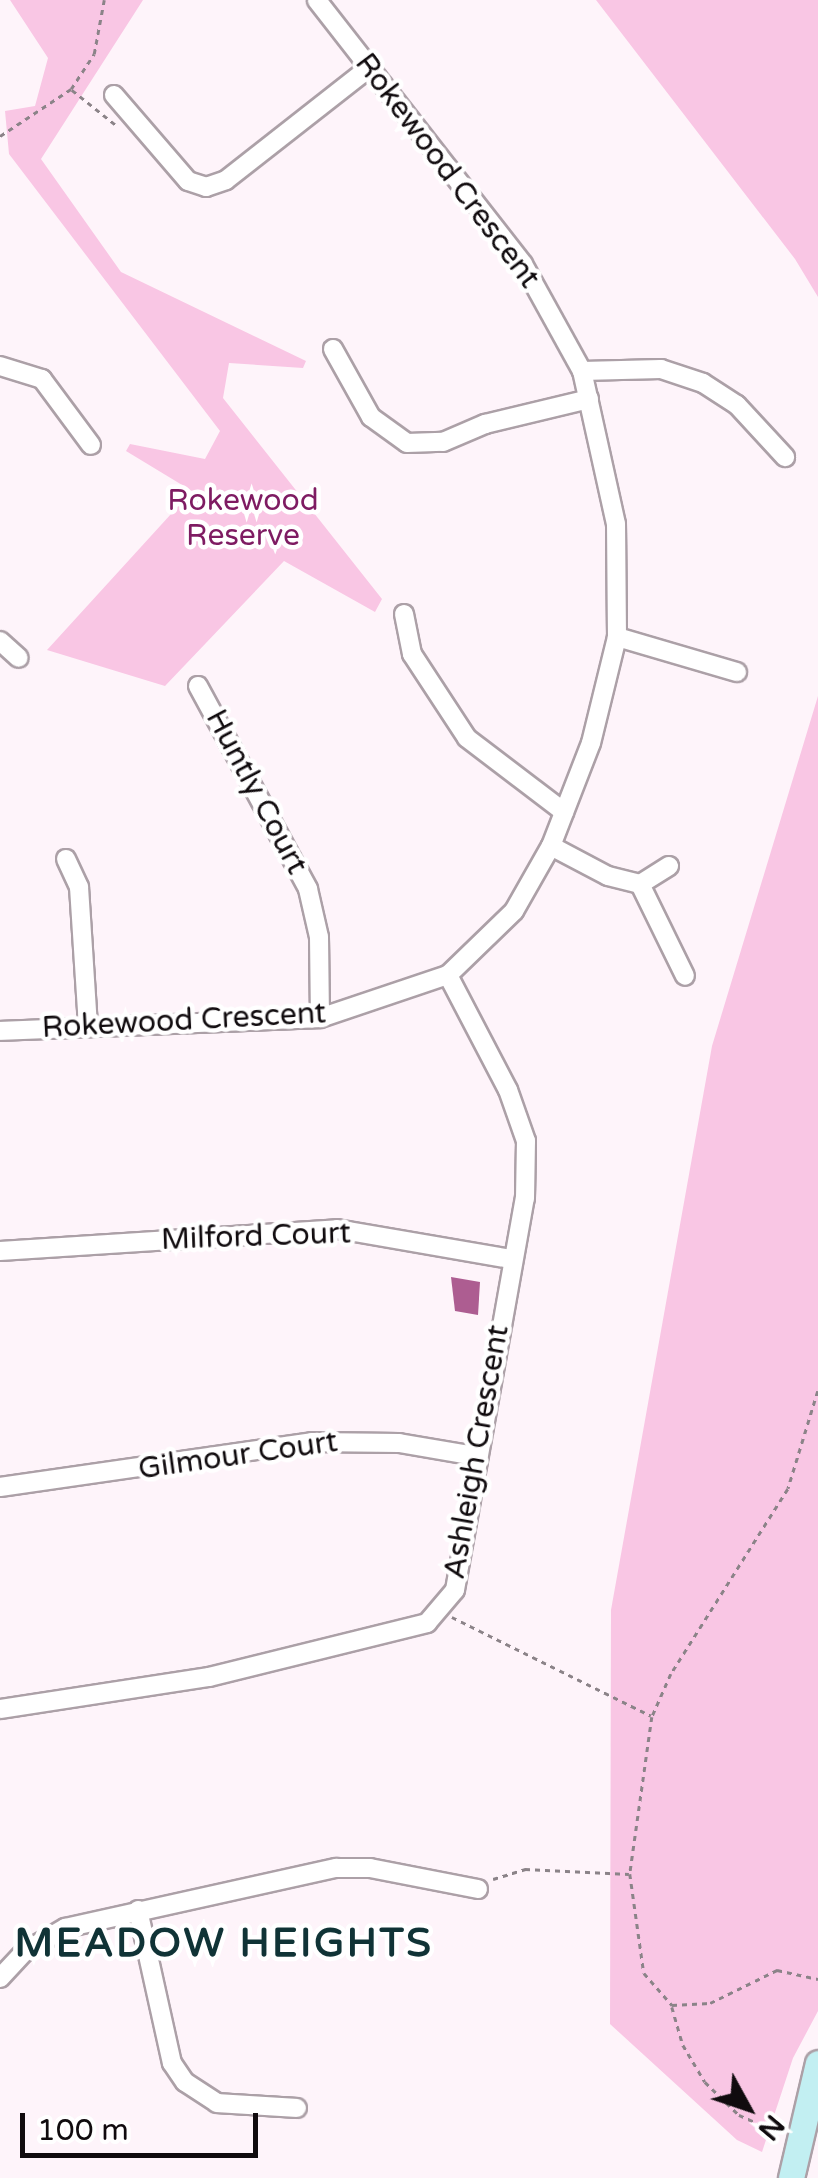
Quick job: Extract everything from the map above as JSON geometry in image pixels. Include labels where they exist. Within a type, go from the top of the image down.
[{"type":"street","name":"Rokewood Crescent","points":[[0,1030],[320,1018],[448,975],[514,910],[551,846],[591,743],[617,637],[616,524],[582,371],[523,264],[317,0]]},
{"type":"street","points":[[114,95],[188,181],[206,186],[226,180],[370,67]]},
{"type":"street","points":[[332,349],[371,417],[406,442],[444,442],[589,399]]},
{"type":"street","points":[[0,366],[42,379],[91,444]]},
{"type":"street","points":[[582,371],[660,369],[703,383],[737,404],[785,457]]},
{"type":"street","points":[[404,614],[412,654],[467,738],[564,812]]},
{"type":"street","points":[[617,637],[738,672]]},
{"type":"street","points":[[0,641],[20,658]]},
{"type":"street","name":"Huntly Court","points":[[198,686],[308,888],[319,937],[320,1018]]},
{"type":"street","points":[[551,846],[608,876],[640,884],[670,866]]},
{"type":"street","points":[[66,860],[79,887],[88,1025]]},
{"type":"street","points":[[640,884],[684,976]]},
{"type":"street","name":"Ashleigh Crescent","points":[[0,1709],[209,1678],[427,1623],[442,1612],[455,1590],[510,1259],[526,1198],[526,1141],[508,1090],[448,975]]},
{"type":"street","name":"Milford Court","points":[[0,1251],[337,1230],[510,1259]]},
{"type":"street","name":"Gilmour Court","points":[[0,1488],[312,1442],[399,1443],[476,1456]]},
{"type":"street","points":[[0,1978],[46,1936],[138,1910],[336,1868],[370,1868],[482,1892]]},
{"type":"street","points":[[138,1910],[172,2063],[185,2082],[218,2103],[301,2107]]},
{"type":"street","points":[[791,2178],[818,2064]]},
{"type":"path","points":[[0,136],[71,89],[94,54],[104,0]]},
{"type":"path","points":[[71,89],[117,125],[137,121]]},
{"type":"path","points":[[775,2132],[739,2115],[705,2082],[683,2045],[672,2005],[644,1973],[630,1874],[652,1717],[671,1674],[788,1489],[818,1391]]},
{"type":"path","points":[[442,1612],[652,1717]]},
{"type":"path","points":[[482,1892],[526,1869],[630,1874]]},
{"type":"path","points":[[672,2005],[710,2003],[777,1970],[818,1979]]},
{"type":"green space","name":"Rokewood Reserve","points":[[10,0],[143,0],[41,159],[121,272],[306,361],[303,368],[229,363],[223,398],[382,599],[375,612],[284,561],[165,686],[47,650],[192,491],[126,451],[130,444],[205,459],[220,431],[9,154],[5,111],[35,106],[48,58]]},
{"type":"green space","points":[[596,0],[818,0],[818,297],[795,259]]},
{"type":"green space","points":[[818,696],[818,2011],[793,2058],[762,2152],[737,2140],[610,2024],[611,1610],[712,1046]]},
{"type":"building","points":[[451,1277],[480,1282],[478,1315],[455,1311]]},
{"type":"district","name":"MEADOW HEIGHTS","points":[[224,1943]]}]
